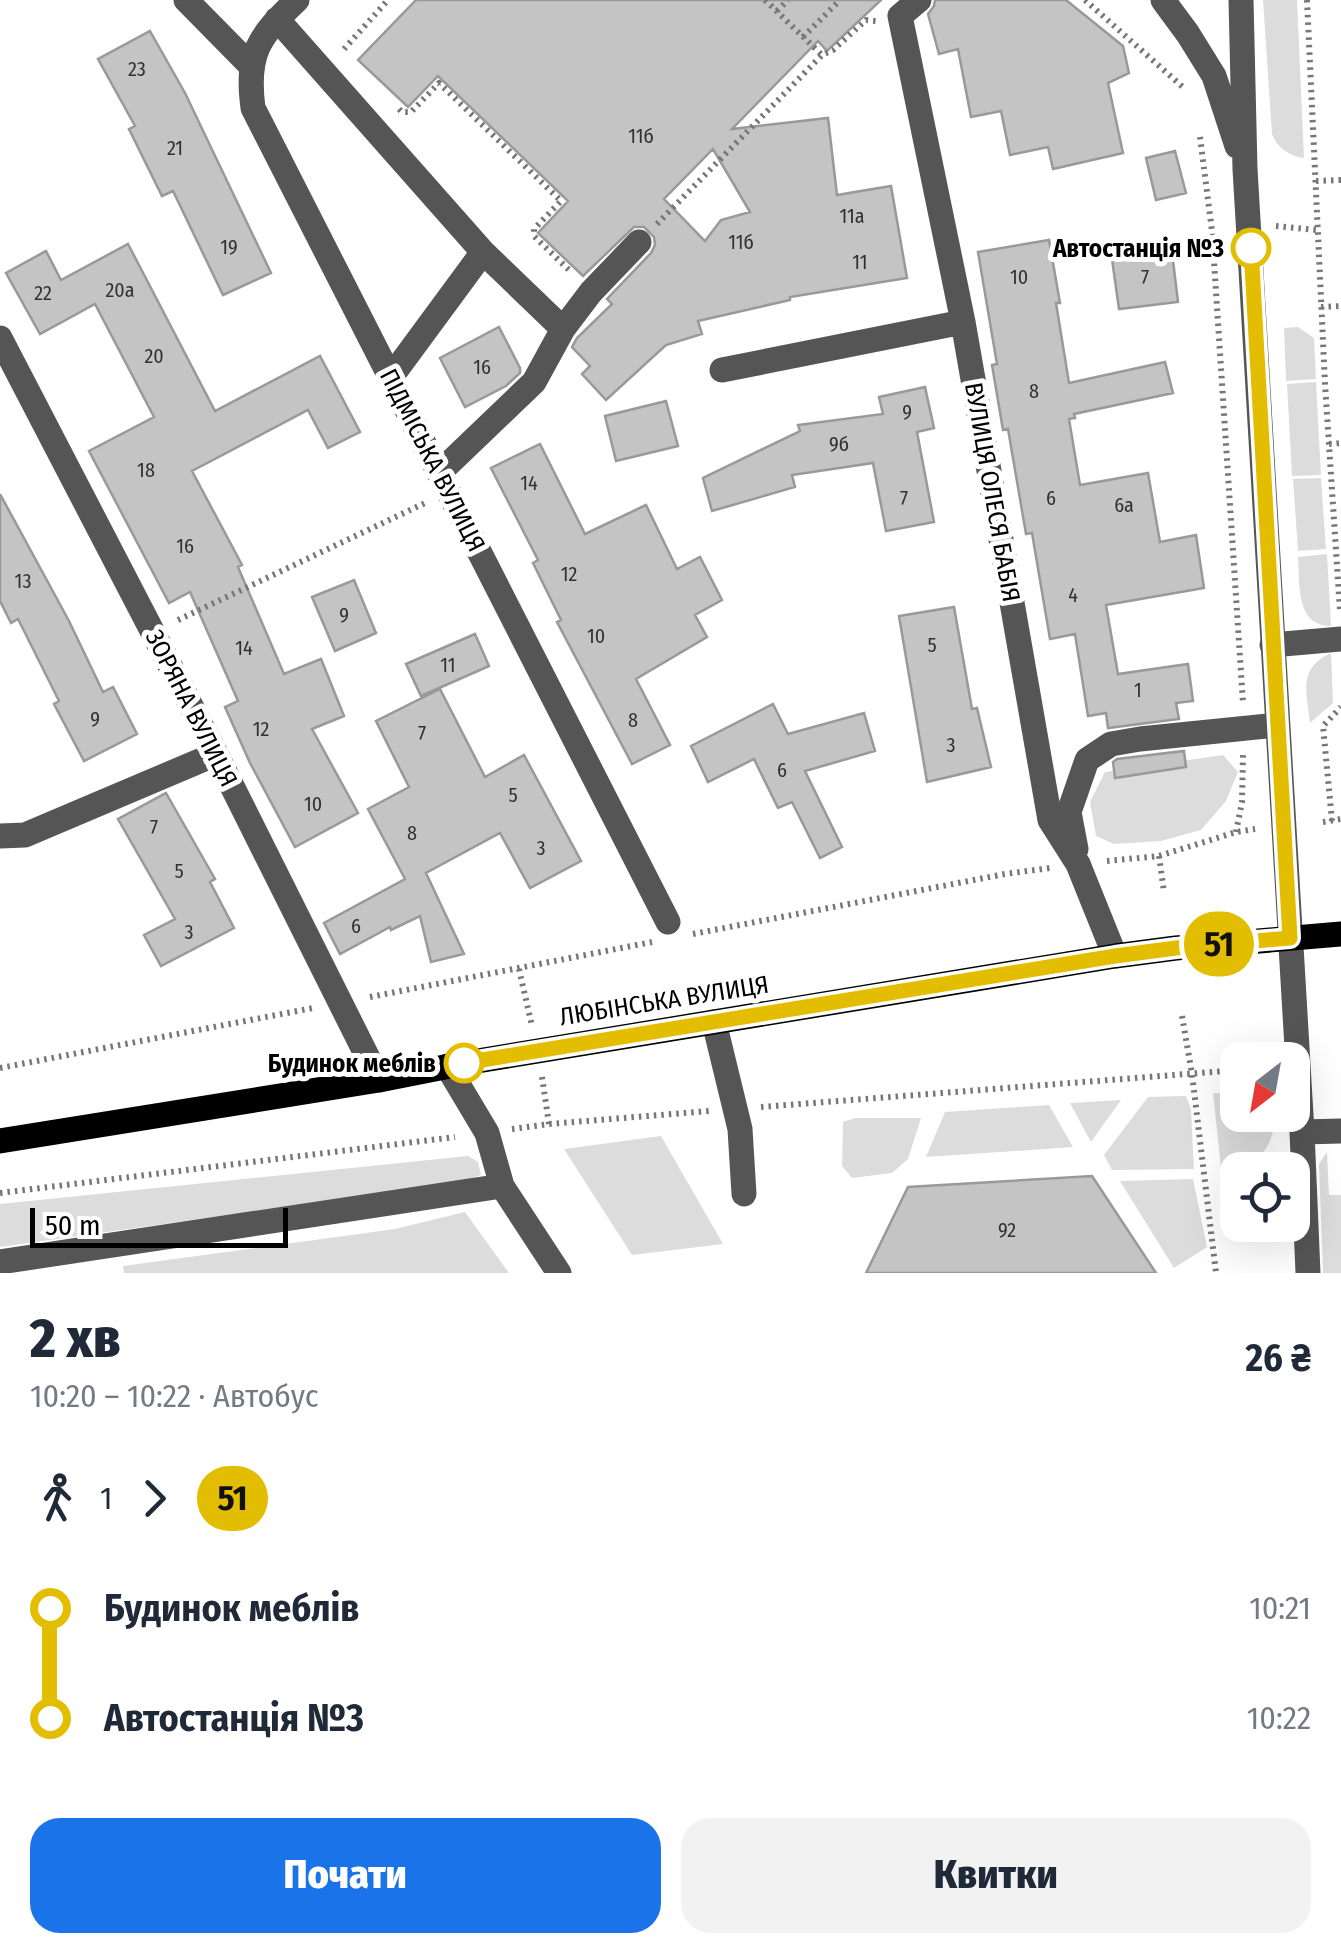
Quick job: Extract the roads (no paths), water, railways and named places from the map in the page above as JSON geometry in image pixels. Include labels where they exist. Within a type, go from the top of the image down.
[{"type":"main road","name":"ЛЮБІНСЬКА ВУЛИЦЯ","points":[[0,1141],[1115,956],[1341,934]]},
{"type":"street","points":[[186,0],[251,66]]},
{"type":"street","points":[[251,66],[255,51],[277,19],[297,0]]},
{"type":"street","points":[[1163,0],[1214,76],[1245,170]]},
{"type":"street","points":[[1241,0],[1245,170],[1296,1042]]},
{"type":"street","name":"ВУЛИЦЯ ОЛЕСЯ БАБІЯ","points":[[910,8],[1050,820],[1078,864],[1115,956]]},
{"type":"street","points":[[277,19],[483,252],[564,329]]},
{"type":"street","name":"ПІДМІСЬКА ВУЛИЦЯ","points":[[251,66],[253,108],[444,482],[660,932]]},
{"type":"street","points":[[444,482],[534,382],[590,292],[639,242]]},
{"type":"street","points":[[391,377],[483,252]]},
{"type":"street","points":[[722,370],[964,322]]},
{"type":"street","name":"ЗОРЯНА ВУЛИЦЯ","points":[[0,338],[216,754],[378,1080]]},
{"type":"street","points":[[1272,646],[1341,639]]},
{"type":"street","points":[[1078,864],[1069,812],[1087,760],[1111,744],[1140,738],[1277,725]]},
{"type":"street","points":[[0,836],[25,835],[216,754]]},
{"type":"street","points":[[714,1022],[740,1130],[744,1194]]},
{"type":"street","points":[[447,1066],[488,1133],[502,1186],[559,1273]]},
{"type":"street","points":[[1310,1132],[1341,1131]]},
{"type":"street","points":[[1302,1132],[1308,1273]]},
{"type":"street","points":[[0,1262],[502,1186]]},
{"type":"place","name":"Автостанція №3","points":[[1251,248]]},
{"type":"place","name":"Будинок меблів","points":[[464,1063]]}]
